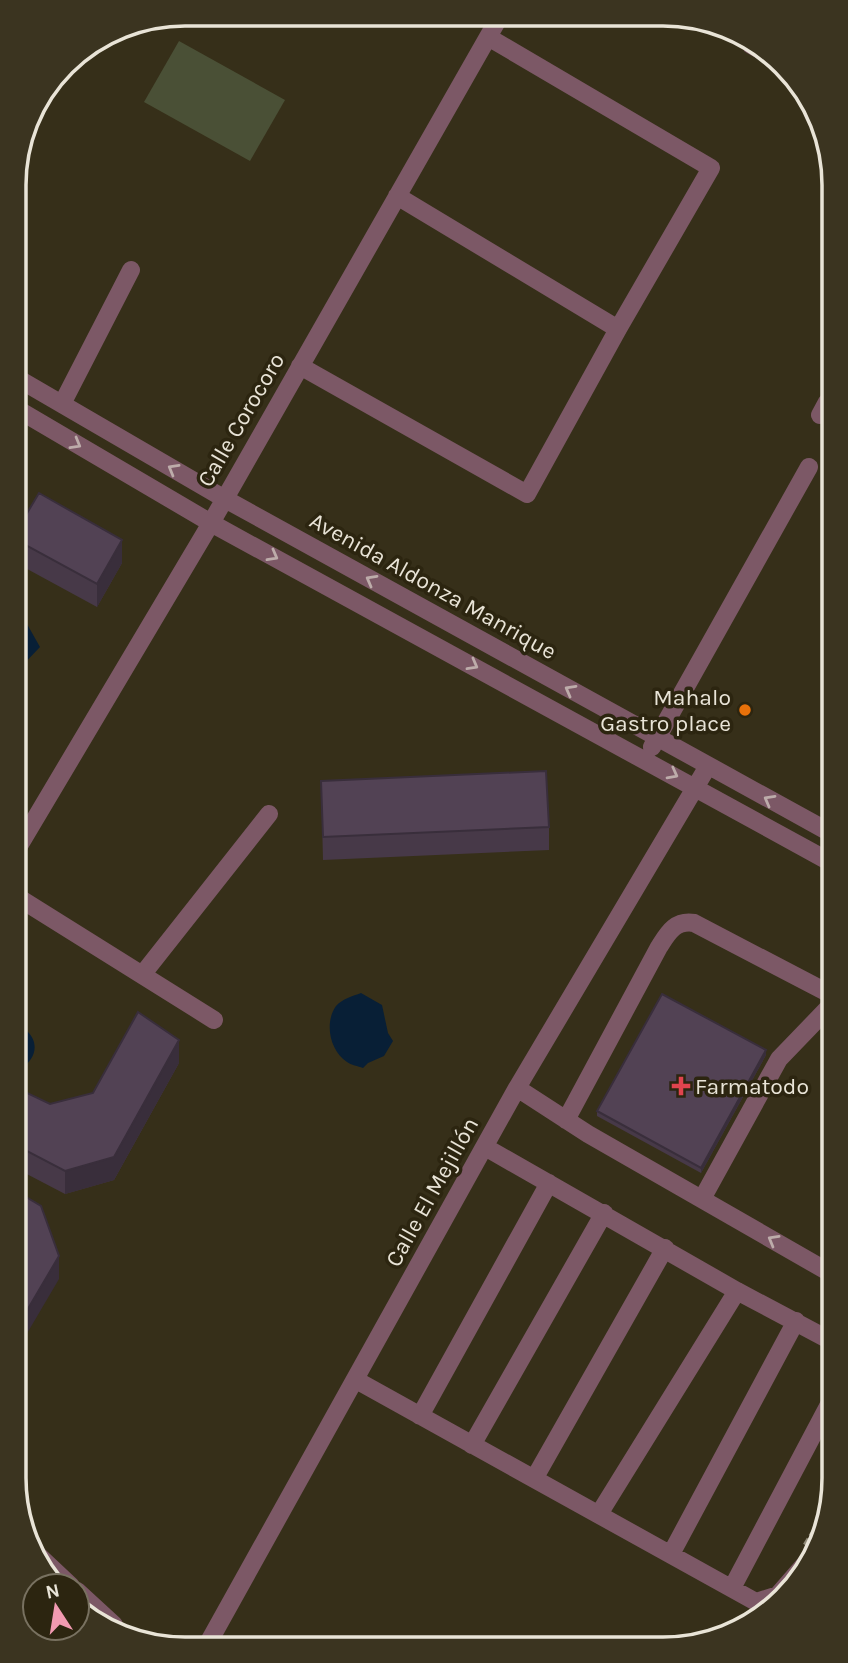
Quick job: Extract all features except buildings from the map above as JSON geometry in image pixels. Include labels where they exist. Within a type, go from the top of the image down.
[{"type":"street","name":"Calle Corocoro","points":[[26,834],[225,499],[494,26]]},
{"type":"street","points":[[300,366],[527,494],[711,168],[488,37]]},
{"type":"street","points":[[397,196],[618,329]]},
{"type":"street","points":[[62,404],[131,270]]},
{"type":"street","name":"Avenida Aldonza Manrique","points":[[26,383],[225,499],[822,827]]},
{"type":"street","points":[[26,414],[211,523],[821,857]]},
{"type":"street","points":[[645,759],[809,467]]},
{"type":"street","name":"Calle El Mejillón","points":[[212,1637],[517,1088],[708,766]]},
{"type":"street","points":[[142,975],[269,814]]},
{"type":"street","points":[[26,902],[214,1020]]},
{"type":"street","points":[[566,1120],[672,927],[680,923],[694,923],[821,989]]},
{"type":"street","points":[[702,1199],[779,1059],[821,1015]]},
{"type":"street","points":[[517,1088],[566,1120],[821,1268]]},
{"type":"street","points":[[485,1147],[737,1291],[821,1335]]},
{"type":"street","points":[[420,1416],[549,1183]]},
{"type":"street","points":[[472,1445],[604,1213]]},
{"type":"street","points":[[534,1479],[665,1248]]},
{"type":"street","points":[[600,1514],[737,1291]]},
{"type":"street","points":[[671,1553],[796,1321]]},
{"type":"street","points":[[356,1380],[756,1602],[765,1599]]},
{"type":"street","points":[[732,1588],[821,1420]]},
{"type":"green space","points":[[179,41],[285,100],[250,161],[144,102]]},
{"type":"water","points":[[26,624],[27,624],[40,647],[26,662]]},
{"type":"water","points":[[361,993],[382,1005],[388,1033],[393,1041],[384,1056],[363,1068],[349,1063],[336,1051],[330,1028],[330,1020],[336,1006]]},
{"type":"water","points":[[26,1030],[34,1042],[31,1059],[26,1064]]},
{"type":"place","name":"Mahalo Gastro place","points":[[745,710]]},
{"type":"place","name":"Farmatodo","points":[[681,1086]]}]
